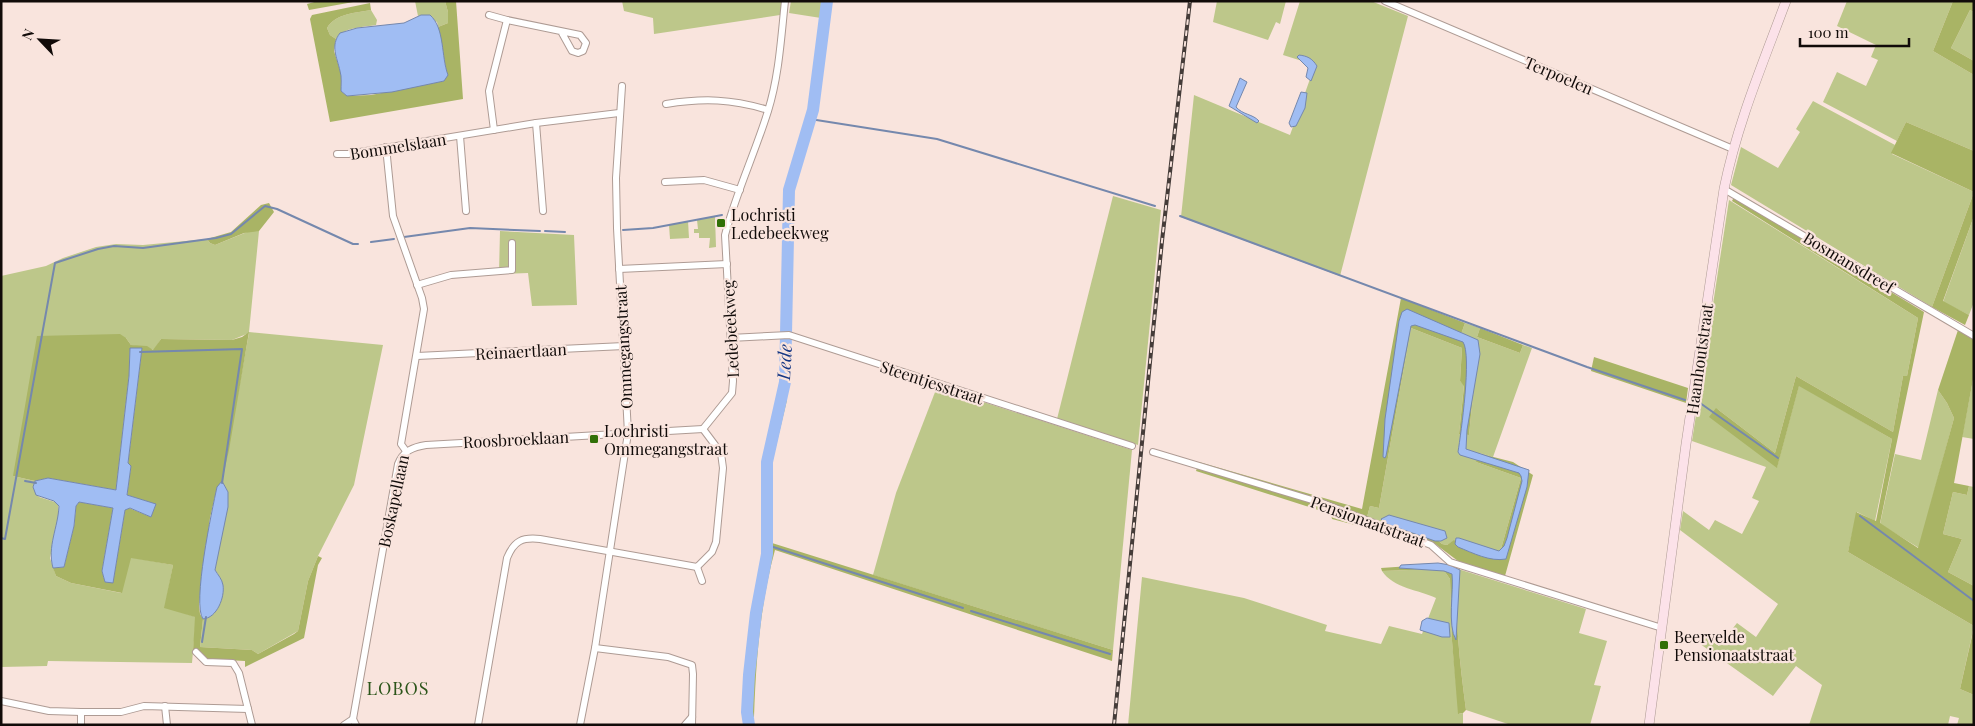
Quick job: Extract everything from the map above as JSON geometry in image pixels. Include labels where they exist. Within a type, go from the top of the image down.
[{"type":"street","name":"Ledebeekweg","points":[[703,429],[732,393],[733,381],[725,235],[768,110],[776,77],[785,1]]},
{"type":"street","name":"Terpoelen","points":[[1385,1],[1733,149]]},
{"type":"street","name":"Haanhoutstraat","points":[[1649,725],[1688,434],[1724,189],[1733,149],[1746,109],[1786,1]]},
{"type":"street","points":[[489,15],[562,32]]},
{"type":"street","points":[[494,130],[489,91],[507,20]]},
{"type":"street","name":"Ommegangstraat","points":[[580,725],[610,552],[628,433],[616,188],[622,86]]},
{"type":"street","points":[[666,104],[715,99],[745,103],[768,110]]},
{"type":"street","name":"Bommelslaan","points":[[337,154],[348,154],[536,123],[619,113]]},
{"type":"street","points":[[536,123],[543,211]]},
{"type":"street","name":"Bommelslaan","points":[[460,136],[466,211]]},
{"type":"street","name":"Boskapellaan","points":[[344,725],[354,722],[398,464],[406,451],[401,444],[424,309],[418,285],[393,216],[386,147]]},
{"type":"street","points":[[665,182],[704,180],[740,190]]},
{"type":"street","name":"Bosmansdreef","points":[[1724,189],[1974,336]]},
{"type":"street","points":[[418,285],[450,275],[512,270],[512,243]]},
{"type":"street","points":[[619,269],[726,264]]},
{"type":"street","name":"Steentjesstraat","points":[[730,338],[789,335],[1132,446]]},
{"type":"street","name":"Reinaertlaan","points":[[417,356],[624,346]]},
{"type":"street","points":[[696,567],[712,552],[716,542],[723,468],[720,453],[703,429]]},
{"type":"street","name":"Roosbroeklaan","points":[[406,451],[414,447],[426,445],[703,429]]},
{"type":"street","name":"Pensionaatstraat","points":[[1154,452],[1322,504],[1432,544],[1450,562],[1662,628]]},
{"type":"street","points":[[478,725],[504,569],[511,548],[528,538],[696,567]]},
{"type":"street","points":[[696,567],[702,581]]},
{"type":"street","points":[[594,648],[668,657],[692,665],[694,674],[692,725]]},
{"type":"street","points":[[196,652],[206,662],[233,663],[239,673],[252,725]]},
{"type":"street","points":[[1,701],[48,711],[121,712],[144,706],[248,709]]},
{"type":"street","points":[[165,706],[167,725]]},
{"type":"street","points":[[81,712],[81,725]]},
{"type":"street","points":[[685,725],[692,717]]},
{"type":"green space","points":[[318,1],[359,1],[309,10],[307,4]]},
{"type":"green space","points":[[415,1],[445,1],[448,23],[438,27],[437,22],[421,15],[418,16]]},
{"type":"green space","points":[[445,1],[456,1],[463,99],[330,122],[310,19],[312,15],[370,3],[371,10],[353,13],[336,19],[327,28],[330,35],[336,39],[334,51],[341,73],[341,91],[347,96],[371,95],[444,81],[446,69],[438,27],[448,23]]},
{"type":"green space","points":[[622,1],[782,1],[780,15],[654,34],[653,18],[624,11]]},
{"type":"green space","points":[[791,1],[823,1],[821,18],[789,13]]},
{"type":"green space","points":[[1217,1],[1286,1],[1280,24],[1276,22],[1268,40],[1213,22]]},
{"type":"green space","points":[[1300,1],[1371,1],[1408,16],[1340,276],[1181,217],[1194,95],[1290,135],[1315,65],[1283,55]]},
{"type":"green space","points":[[1847,1],[1953,1],[1933,51],[1974,75],[1974,151],[1906,122],[1897,141],[1823,102],[1837,72],[1866,86],[1878,60],[1871,57],[1876,45],[1837,26]]},
{"type":"green space","points":[[1953,1],[1974,1],[1974,12],[1970,10],[1951,48],[1974,61],[1974,75],[1933,51]]},
{"type":"green space","points":[[371,10],[377,20],[376,25],[349,30],[339,35],[336,39],[330,35],[327,28],[336,19]]},
{"type":"green space","points":[[1970,10],[1974,12],[1974,61],[1951,48]]},
{"type":"green space","points":[[1813,101],[1895,145],[1892,154],[1974,192],[1932,307],[1731,185],[1741,147],[1778,168],[1800,132],[1796,129]]},
{"type":"green space","points":[[1906,122],[1974,151],[1974,192],[1891,153]]},
{"type":"green space","points":[[1974,192],[1974,216],[1943,301],[1969,315],[1965,325],[1932,307]]},
{"type":"green space","points":[[1113,196],[1161,210],[1138,445],[1057,419]]},
{"type":"green space","points":[[1734,197],[1924,312],[1880,523],[1918,548],[1954,418],[1938,390],[1958,330],[1974,340],[1974,374],[1954,483],[1969,486],[1967,495],[1953,492],[1943,534],[1962,539],[1948,572],[1974,586],[1974,626],[1848,552],[1856,512],[1876,521],[1892,439],[1799,386],[1777,468],[1709,417],[1716,408],[1775,453],[1796,376],[1893,432],[1903,376],[1907,376],[1918,318],[1732,201]]},
{"type":"green space","points":[[1729,200],[1918,318],[1907,376],[1903,376],[1893,432],[1796,376],[1775,453],[1716,408],[1777,467],[1799,385],[1892,439],[1875,521],[1857,512],[1848,552],[1974,626],[1960,689],[1974,695],[1974,725],[1957,725],[1959,718],[1950,716],[1948,725],[1809,725],[1822,685],[1796,666],[1773,696],[1696,641],[1701,634],[1719,646],[1737,623],[1756,637],[1778,604],[1680,530],[1683,511],[1709,530],[1715,520],[1742,534],[1759,501],[1752,498],[1766,467],[1692,441]]},
{"type":"green space","points":[[269,203],[274,212],[259,231],[244,233],[215,245],[207,239],[231,232],[261,205]]},
{"type":"green space","points":[[715,216],[716,247],[709,248],[710,238],[699,238],[699,233],[694,233],[694,229],[698,229],[697,220]]},
{"type":"green space","points":[[1974,216],[1974,302],[1969,315],[1943,302]]},
{"type":"green space","points":[[688,221],[689,238],[670,239],[669,225]]},
{"type":"green space","points":[[252,230],[259,231],[249,332],[383,345],[354,485],[318,556],[308,581],[298,631],[258,654],[252,650],[200,647],[203,619],[208,618],[218,607],[221,579],[215,570],[228,492],[222,481],[249,333],[232,340],[161,339],[154,350],[131,345],[126,338],[13,476],[35,481],[33,487],[39,497],[58,503],[59,516],[50,558],[56,576],[71,583],[121,593],[130,557],[173,565],[165,607],[196,617],[192,663],[48,661],[47,666],[1,667],[1,276],[46,266],[96,247],[116,244],[143,245],[207,239],[215,245]]},
{"type":"green space","points":[[500,231],[574,235],[577,305],[532,306],[528,273],[499,274]]},
{"type":"green space","points":[[1401,298],[1465,323],[1460,337],[1478,345],[1469,435],[1459,434],[1464,386],[1460,381],[1462,348],[1411,328],[1379,508],[1370,506],[1367,517],[1363,516],[1359,526],[1332,519],[1331,514],[1196,471],[1199,462],[1362,509]]},
{"type":"green space","points":[[1465,323],[1480,328],[1477,337],[1520,353],[1523,345],[1532,348],[1493,457],[1479,453],[1476,462],[1521,478],[1499,556],[1455,540],[1447,545],[1442,544],[1434,537],[1383,519],[1381,523],[1367,517],[1370,506],[1379,508],[1411,328],[1462,348],[1460,381],[1464,385],[1459,434],[1469,435],[1478,346],[1460,337]]},
{"type":"green space","points":[[1480,328],[1523,345],[1520,353],[1477,337]]},
{"type":"green space","points":[[249,332],[229,450],[222,481],[217,488],[210,518],[199,605],[200,614],[203,619],[200,647],[252,650],[258,654],[294,634],[298,631],[308,581],[318,556],[322,558],[318,565],[304,638],[245,667],[245,661],[208,659],[201,652],[193,651],[195,617],[164,608],[173,565],[131,558],[122,593],[71,583],[56,576],[53,568],[64,567],[74,526],[76,506],[79,502],[113,508],[102,571],[105,582],[113,582],[125,510],[129,508],[151,517],[155,504],[127,495],[131,466],[128,463],[142,348],[130,349],[129,376],[116,490],[48,478],[35,481],[13,476],[37,336],[120,334],[131,345],[147,346],[153,350],[161,339],[232,340],[242,337]]},
{"type":"green space","points":[[1594,357],[1688,388],[1686,403],[1591,371]]},
{"type":"green space","points":[[1974,374],[1974,439],[1962,437]]},
{"type":"green space","points":[[937,387],[1132,450],[1113,650],[873,575],[896,493]]},
{"type":"green space","points":[[1938,390],[1954,418],[1919,548],[1880,524],[1895,454],[1921,460]]},
{"type":"green space","points":[[783,400],[787,400],[771,467],[773,501],[772,543],[1113,650],[1112,661],[775,550],[766,591],[760,633],[754,717],[750,716],[753,657],[769,549],[769,463]]},
{"type":"green space","points":[[1478,453],[1513,462],[1533,475],[1505,576],[1458,561],[1434,543],[1381,523],[1383,518],[1434,537],[1442,544],[1447,545],[1454,540],[1499,556],[1521,478],[1476,462]]},
{"type":"green space","points":[[1969,486],[1974,487],[1974,586],[1948,572],[1962,539],[1943,534],[1953,492],[1967,495]]},
{"type":"green space","points":[[1425,565],[1458,569],[1457,622],[1466,710],[1463,713],[1458,714],[1452,641],[1450,579],[1445,572],[1436,569],[1382,571],[1381,568]]},
{"type":"green space","points":[[1436,569],[1445,572],[1450,579],[1452,641],[1459,714],[1463,713],[1463,725],[1128,725],[1142,577],[1244,598],[1327,625],[1325,631],[1381,644],[1389,626],[1422,634],[1436,598],[1399,585],[1382,571]]},
{"type":"green space","points":[[1458,569],[1586,609],[1579,633],[1607,641],[1594,685],[1601,686],[1590,725],[1511,725],[1466,710],[1457,622]]},
{"type":"green space","points":[[1974,627],[1974,695],[1960,689]]},
{"type":"water","points":[[421,15],[430,15],[438,27],[448,75],[444,81],[392,92],[347,96],[341,91],[341,76],[335,47],[335,42],[340,33],[357,28],[404,23]]},
{"type":"water","points":[[1299,55],[1309,58],[1317,66],[1311,81],[1306,77],[1308,68],[1297,57]]},
{"type":"water","points":[[1240,78],[1247,82],[1236,107],[1257,119],[1259,121],[1257,123],[1229,106]]},
{"type":"water","points":[[1301,92],[1307,93],[1305,108],[1296,126],[1291,127],[1289,123]]},
{"type":"water","points":[[1407,309],[1478,340],[1480,354],[1467,430],[1466,449],[1529,470],[1527,487],[1506,559],[1500,560],[1482,556],[1458,547],[1455,544],[1456,538],[1459,538],[1499,551],[1504,546],[1507,538],[1522,481],[1519,473],[1460,455],[1458,452],[1466,378],[1463,342],[1415,325],[1411,326],[1386,456],[1385,458],[1383,457],[1385,419],[1399,321],[1402,312]]},
{"type":"water","points":[[130,348],[142,348],[128,463],[131,466],[127,495],[156,504],[151,517],[130,508],[125,510],[113,583],[105,582],[102,571],[113,508],[79,502],[76,506],[74,526],[64,567],[53,568],[51,552],[59,506],[54,501],[36,495],[33,487],[35,481],[48,478],[116,490],[129,376]]},
{"type":"water","points":[[222,481],[228,492],[228,507],[215,570],[221,579],[223,595],[216,611],[208,618],[203,619],[200,610],[201,577],[217,487]]},
{"type":"water","points":[[1389,515],[1445,531],[1447,538],[1435,541],[1384,523],[1381,519]]},
{"type":"water","points":[[1438,563],[1450,565],[1460,570],[1456,640],[1453,634],[1451,617],[1452,574],[1444,571],[1399,568],[1401,565]]},
{"type":"water","points":[[1427,618],[1449,623],[1450,637],[1442,637],[1420,630],[1422,621]]},
{"type":"waterway","name":"Lede","points":[[749,725],[747,712],[749,675],[756,613],[767,554],[767,462],[785,382],[789,190],[813,110],[827,1]]},
{"type":"waterway","points":[[810,119],[937,139],[1155,206]]},
{"type":"waterway","points":[[1,538],[5,539],[55,263],[98,249],[114,246],[143,248],[216,238],[231,234],[265,206],[277,209],[353,244],[358,244]]},
{"type":"waterway","points":[[623,230],[653,228],[722,215]]},
{"type":"waterway","points":[[1180,216],[1587,367],[1685,400]]},
{"type":"waterway","points":[[404,237],[470,228],[540,231]]},
{"type":"waterway","points":[[545,231],[565,232]]},
{"type":"waterway","points":[[371,242],[394,239]]},
{"type":"waterway","points":[[140,352],[242,349],[222,483]]},
{"type":"waterway","points":[[1700,403],[1778,458]]},
{"type":"waterway","points":[[25,481],[36,483]]},
{"type":"waterway","points":[[1860,516],[1974,601]]},
{"type":"waterway","points":[[767,545],[963,608]]},
{"type":"waterway","points":[[971,611],[1110,654]]},
{"type":"waterway","points":[[202,642],[206,617]]},
{"type":"railway","points":[[1114,725],[1162,241],[1190,1]]},
{"type":"place","name":"Lochristi Ledebeekweg","points":[[721,223]]},
{"type":"place","name":"Lochristi Ommegangstraat","points":[[594,439]]},
{"type":"place","name":"Beervelde Pensionaatstraat","points":[[1664,645]]},
{"type":"district","name":"LOBOS","points":[[398,688]]}]
